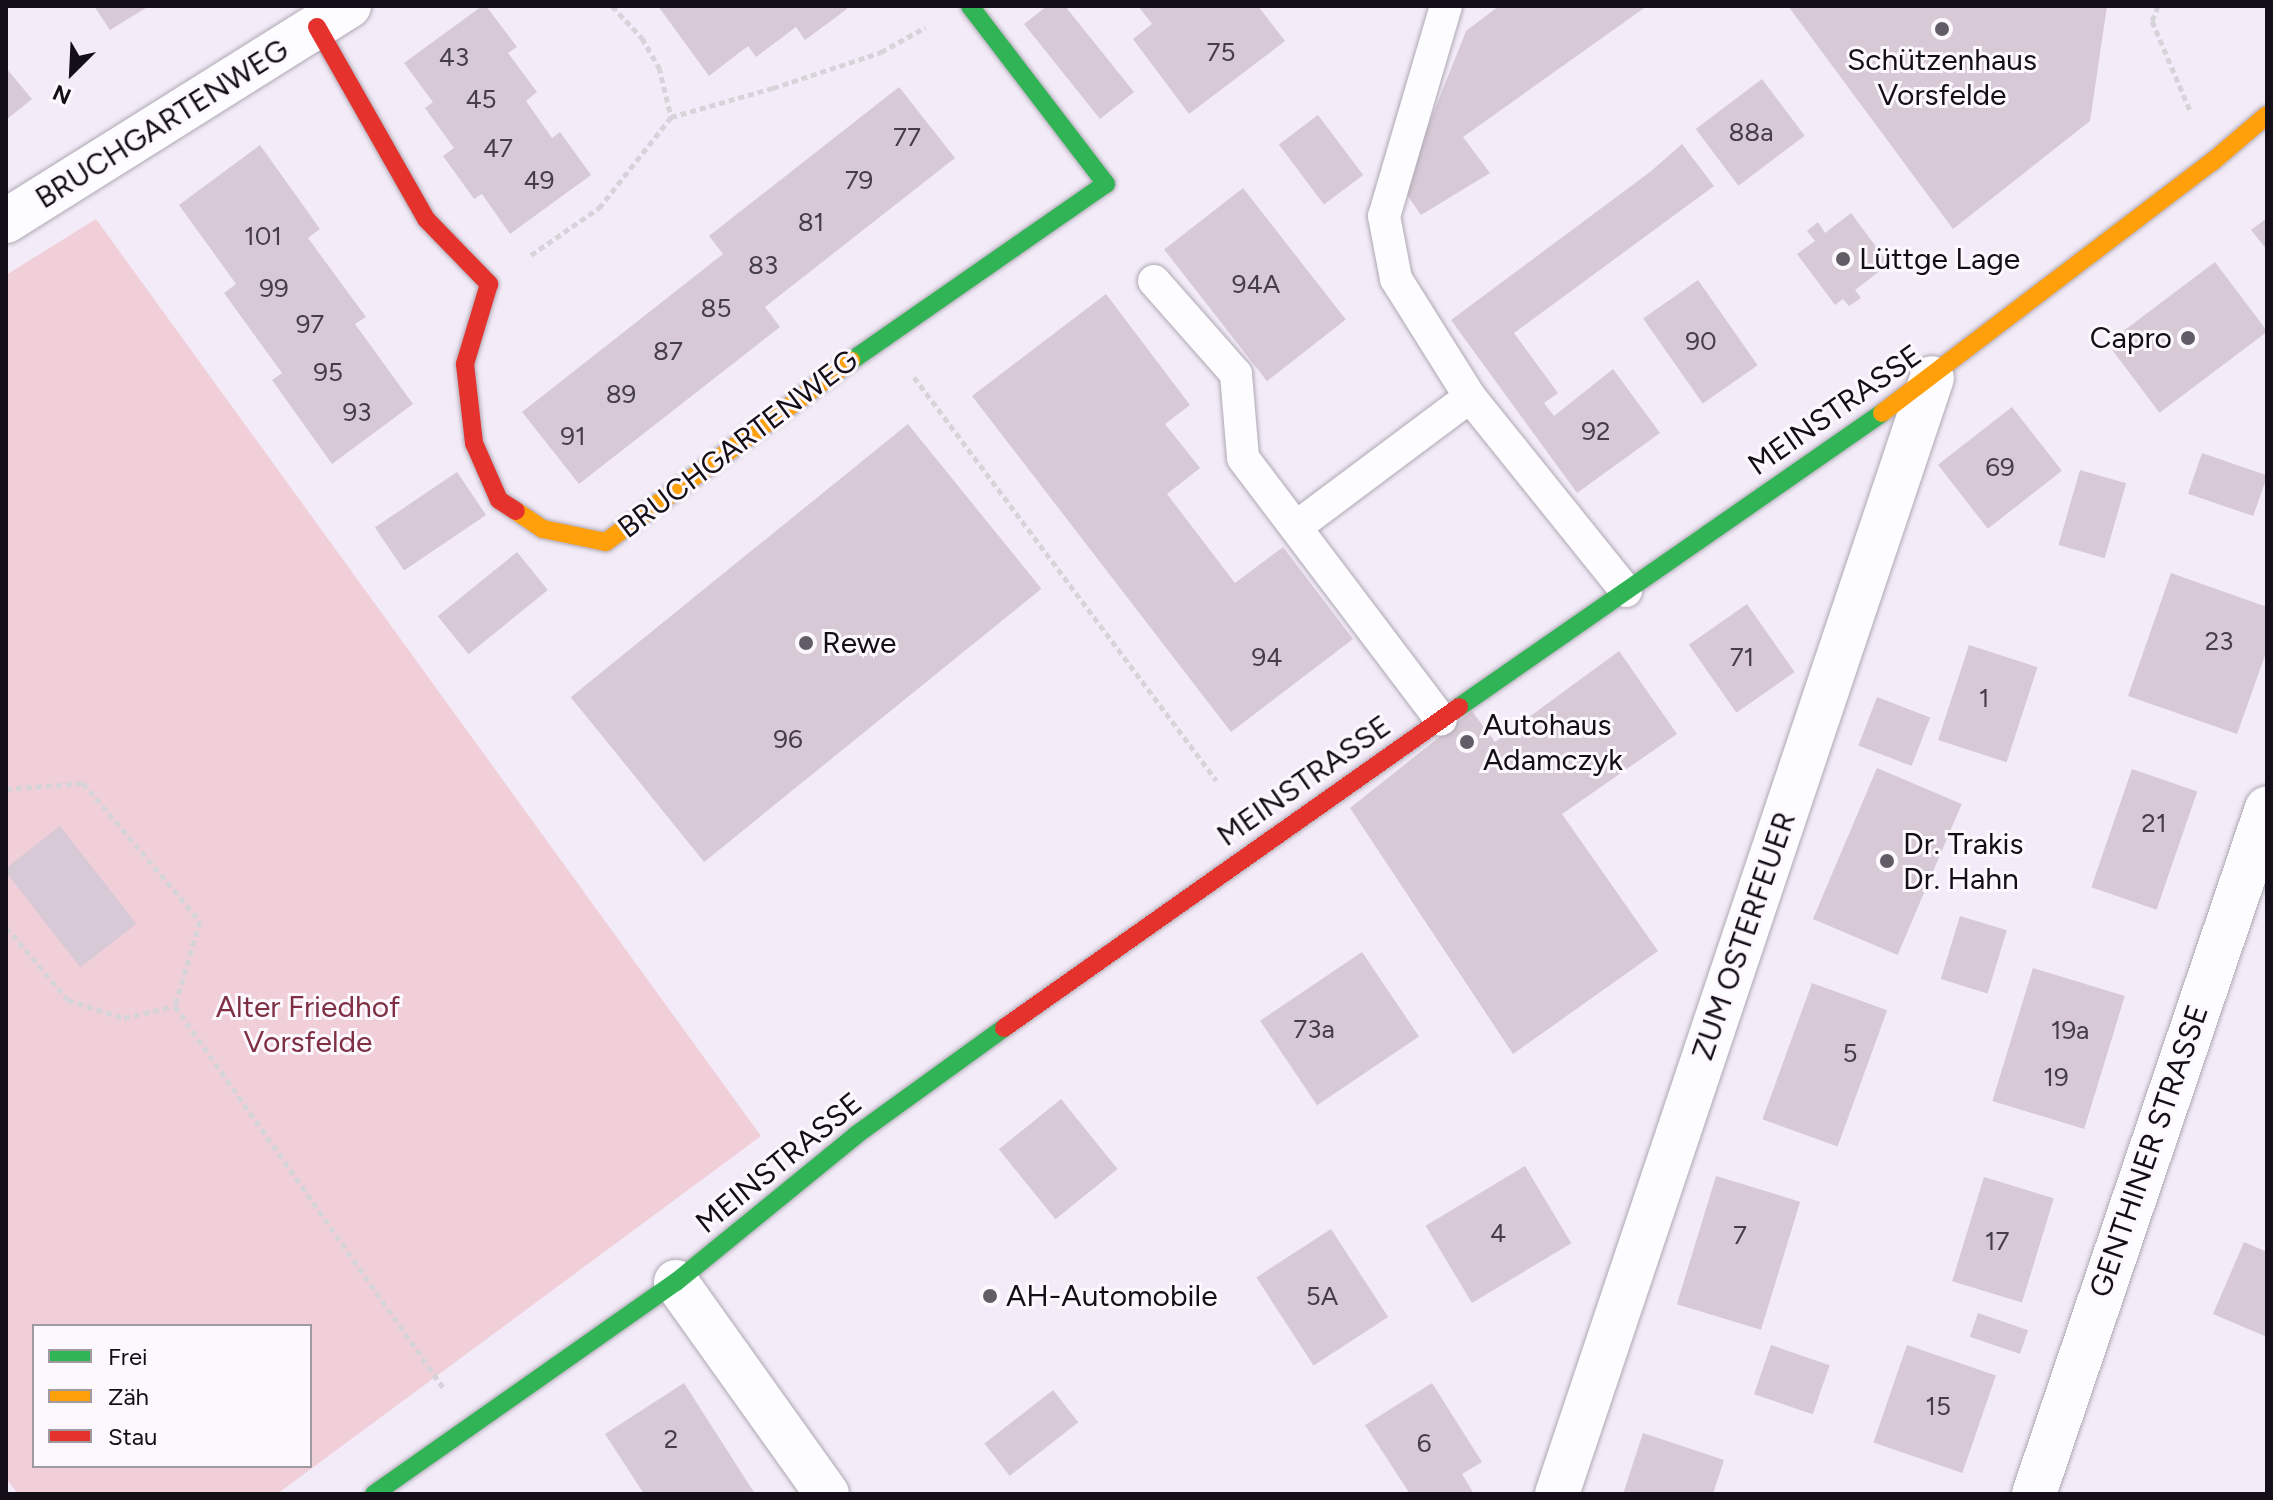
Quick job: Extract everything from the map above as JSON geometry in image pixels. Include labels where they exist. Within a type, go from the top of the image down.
[{"type":"street","name":"BRUCHGARTENWEG","points":[[6,221],[333,17],[426,219],[489,284],[465,364],[474,443],[499,500],[543,529],[606,542],[884,336],[1106,184],[970,6]]},
{"type":"street","name":"MEINSTRASSE","points":[[374,1494],[469,1424],[676,1282],[856,1135],[1441,720],[1932,378],[2212,162],[2267,115]]},
{"type":"street","name":"ZUM OSTERFEUER","points":[[1557,1494],[1932,378]]},
{"type":"street","name":"GENTHINER STRASSE","points":[[2034,1494],[2257,868],[2267,808]]},
{"type":"street","points":[[676,1282],[827,1494]]},
{"type":"lane","points":[[1446,6],[1384,216],[1396,279],[1470,397],[1626,591]]},
{"type":"lane","points":[[1154,281],[1236,374],[1243,458],[1441,720]]},
{"type":"lane","points":[[1296,527],[1470,397]]},
{"type":"path","points":[[612,6],[642,38],[659,67],[671,117]]},
{"type":"path","points":[[2158,6],[2152,21],[2212,162]]},
{"type":"path","points":[[489,284],[599,208],[671,117],[773,88],[881,52],[937,21]]},
{"type":"path","points":[[884,336],[1216,780]]},
{"type":"path","points":[[6,789],[83,783],[200,921],[175,1006]]},
{"type":"path","points":[[6,927],[68,1000],[124,1018],[175,1006]]},
{"type":"path","points":[[175,1006],[469,1424]]},
{"type":"green space","name":"Alter Friedhof Vorsfelde","points":[[96,219],[761,1136],[277,1494],[18,1494],[6,1478],[6,275]]},
{"type":"building","points":[[94,6],[149,6],[110,30]]},
{"type":"building","points":[[486,6],[517,47],[508,53],[537,92],[526,101],[552,138],[560,132],[591,175],[510,234],[482,194],[474,199],[443,156],[454,148],[425,108],[433,102],[404,63]]},
{"type":"building","points":[[658,6],[845,6],[847,9],[805,40],[796,27],[756,57],[748,46],[709,76]]},
{"type":"building","points":[[1047,6],[1065,6],[1134,92],[1100,119],[1024,24]]},
{"type":"building","points":[[1138,6],[1258,6],[1285,41],[1189,114],[1133,39],[1152,24]]},
{"type":"building","points":[[1499,6],[1647,6],[1463,137],[1490,173],[1421,215],[1403,189],[1466,31]]},
{"type":"building","points":[[1788,6],[2107,6],[2090,121],[1953,229]]},
{"type":"building","points":[[6,68],[32,99],[6,120]]},
{"type":"building","points":[[1762,79],[1805,136],[1738,186],[1696,129]]},
{"type":"building","points":[[899,87],[955,158],[765,307],[780,327],[579,484],[522,412],[723,254],[709,236]]},
{"type":"building","points":[[1318,115],[1363,175],[1324,204],[1279,144]]},
{"type":"building","points":[[1682,144],[1714,186],[1514,333],[1558,393],[1544,403],[1554,416],[1613,369],[1660,433],[1577,493],[1451,320],[1650,172]]},
{"type":"building","points":[[260,145],[320,229],[308,238],[366,317],[355,324],[413,404],[332,464],[272,380],[282,373],[224,293],[236,284],[179,205]]},
{"type":"building","points":[[1243,188],[1346,320],[1267,381],[1164,250]]},
{"type":"building","name":"Lüttge Lage","points":[[1851,213],[1889,264],[1855,290],[1861,298],[1849,306],[1843,299],[1835,305],[1797,254],[1815,241],[1807,231],[1818,222],[1825,233]]},
{"type":"building","points":[[2267,218],[2267,250],[2251,230]]},
{"type":"building","name":"Capro","points":[[2215,262],[2267,332],[2160,413],[2107,343]]},
{"type":"building","points":[[1698,280],[1758,365],[1703,404],[1643,318]]},
{"type":"building","points":[[1106,294],[1190,405],[1165,424],[1200,468],[1167,494],[1235,583],[1283,547],[1353,639],[1231,732],[972,396]]},
{"type":"building","points":[[2012,407],[2062,471],[1988,529],[1938,465]]},
{"type":"building","name":"Rewe","points":[[908,424],[1041,589],[704,862],[571,697]]},
{"type":"building","points":[[2202,453],[2267,475],[2253,516],[2188,494]]},
{"type":"building","points":[[2080,470],[2126,483],[2105,558],[2059,545]]},
{"type":"building","points":[[457,472],[486,515],[404,570],[375,527]]},
{"type":"building","points":[[517,552],[548,590],[469,654],[438,616]]},
{"type":"building","points":[[2171,573],[2267,607],[2267,650],[2237,734],[2128,696]]},
{"type":"building","points":[[1747,604],[1795,672],[1736,713],[1689,645]]},
{"type":"building","points":[[1969,645],[2037,667],[2007,762],[1938,740]]},
{"type":"building","points":[[1619,651],[1677,734],[1562,814],[1658,951],[1513,1054],[1350,808],[1472,711],[1495,742]]},
{"type":"building","points":[[1877,697],[1930,717],[1912,766],[1858,746]]},
{"type":"building","name":"Dr. Trakis Dr. Hahn","points":[[1877,768],[1962,804],[1898,955],[1813,919]]},
{"type":"building","points":[[2132,769],[2197,791],[2157,910],[2091,887]]},
{"type":"building","points":[[60,826],[136,924],[80,967],[6,872],[6,868]]},
{"type":"building","points":[[1960,916],[2007,930],[1988,993],[1941,979]]},
{"type":"building","points":[[1362,952],[1419,1037],[1317,1105],[1260,1021]]},
{"type":"building","points":[[2033,968],[2125,996],[2084,1129],[1992,1101]]},
{"type":"building","points":[[1812,983],[1887,1010],[1838,1147],[1762,1119]]},
{"type":"building","points":[[1061,1099],[1118,1169],[1055,1219],[999,1149]]},
{"type":"building","points":[[1525,1166],[1571,1243],[1472,1303],[1426,1226]]},
{"type":"building","points":[[1716,1176],[1800,1202],[1761,1330],[1677,1304]]},
{"type":"building","points":[[1984,1177],[2054,1198],[2022,1303],[1952,1281]]},
{"type":"building","points":[[1331,1229],[1388,1317],[1314,1366],[1256,1277]]},
{"type":"building","points":[[2244,1242],[2267,1252],[2267,1337],[2213,1314]]},
{"type":"building","points":[[1978,1313],[2028,1330],[2020,1354],[1970,1337]]},
{"type":"building","points":[[1771,1345],[1830,1365],[1813,1414],[1754,1394]]},
{"type":"building","points":[[1907,1345],[1996,1376],[1962,1473],[1873,1442]]},
{"type":"building","points":[[684,1383],[755,1494],[644,1494],[605,1434]]},
{"type":"building","points":[[1432,1383],[1482,1462],[1462,1474],[1474,1494],[1410,1494],[1365,1425]]},
{"type":"building","points":[[1053,1390],[1078,1422],[1010,1476],[984,1444]]},
{"type":"building","points":[[1643,1433],[1724,1460],[1713,1494],[1623,1494]]},
{"type":"traffic: fast","points":[[851,361],[1106,184],[970,6]]},
{"type":"traffic: fast","points":[[1459,707],[1882,413]]},
{"type":"traffic: fast","points":[[374,1494],[676,1282],[856,1135],[1004,1028]]},
{"type":"traffic: slow","points":[[1882,413],[2212,162],[2267,115]]},
{"type":"traffic: slow","points":[[516,511],[543,529],[606,542],[851,361]]},
{"type":"traffic: jam","points":[[317,27],[426,219],[489,284],[465,364],[474,443],[499,500],[516,511]]},
{"type":"traffic: jam","points":[[1004,1028],[1459,707]]},
{"type":"place","name":"Schützenhaus Vorsfelde","points":[[1942,29]]},
{"type":"place","name":"Lüttge Lage","points":[[1843,259]]},
{"type":"place","name":"Capro","points":[[2188,338]]},
{"type":"place","name":"Rewe","points":[[806,643]]},
{"type":"place","name":"Autohaus Adamczyk","points":[[1467,742]]},
{"type":"place","name":"Dr. Trakis Dr. Hahn","points":[[1887,861]]},
{"type":"place","name":"AH-Automobile","points":[[990,1296]]}]
